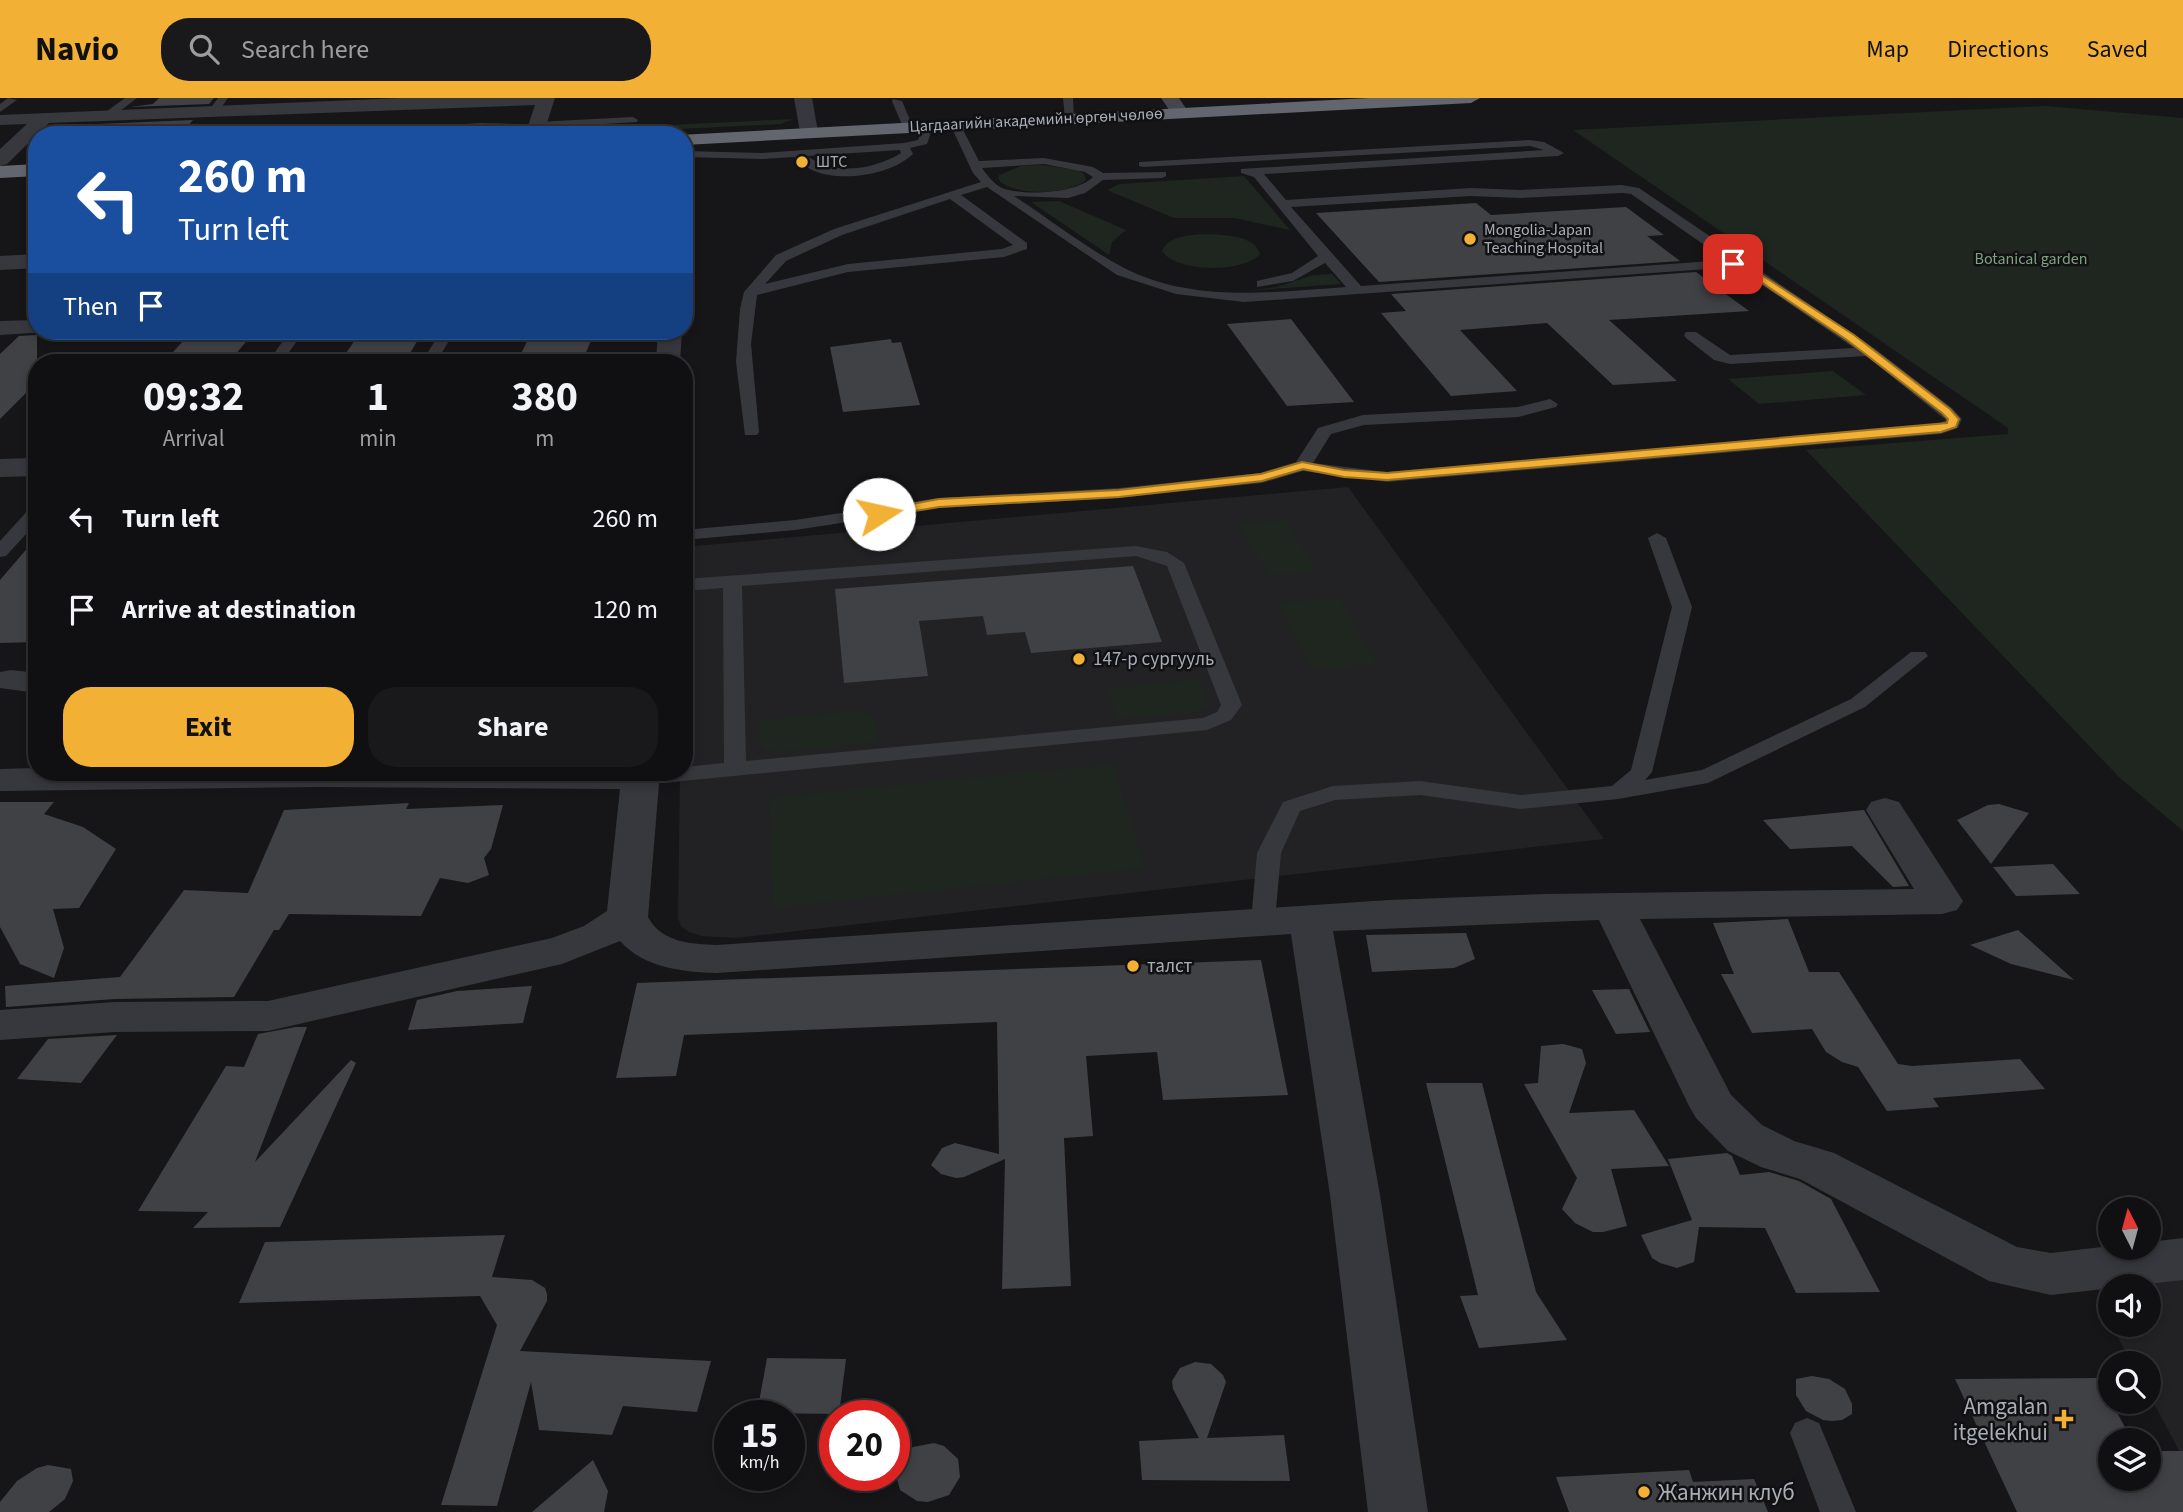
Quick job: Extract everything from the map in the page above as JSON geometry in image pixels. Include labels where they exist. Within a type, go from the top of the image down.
[{"type":"highway","name":"Цагдаагийн академийн өргөн чөлөө","points":[[693,138],[1070,118],[1175,106],[1471,98]]},
{"type":"highway","points":[[0,172],[28,170]]},
{"type":"street","points":[[803,98],[809,132]]},
{"type":"street","points":[[0,120],[546,99],[538,126]]},
{"type":"street","points":[[36,126],[44,118]]},
{"type":"street","points":[[0,160],[28,133]]},
{"type":"street","points":[[0,263],[28,261]]},
{"type":"street","points":[[0,328],[28,327]]},
{"type":"street","points":[[0,468],[28,467]]},
{"type":"street","points":[[0,780],[28,780]]},
{"type":"street","points":[[640,781],[627,917],[634,932],[646,944],[673,955],[700,959],[1390,912],[1942,901],[1885,810]]},
{"type":"street","points":[[1613,907],[1713,1106],[1745,1138],[1779,1154],[1817,1166],[2007,1265],[2051,1274],[2183,1259]]},
{"type":"street","points":[[0,1025],[115,1017],[268,1016],[562,950],[599,936],[627,917]]},
{"type":"street","points":[[1310,919],[1355,1195],[1398,1512]]},
{"type":"lane","points":[[107,116],[132,98]]},
{"type":"lane","points":[[212,113],[223,98]]},
{"type":"lane","points":[[1068,98],[1070,118]]},
{"type":"lane","points":[[0,109],[12,100]]},
{"type":"lane","points":[[898,101],[908,127]]},
{"type":"lane","points":[[580,126],[633,120]]},
{"type":"lane","points":[[955,124],[975,165],[993,186],[1122,272],[1172,289],[1244,298],[1733,264],[1737,261]]},
{"type":"lane","points":[[693,155],[725,157],[904,146],[923,142],[928,126]]},
{"type":"lane","points":[[975,165],[1044,162],[1070,164],[1088,169],[1100,177],[1558,153],[1540,144],[1530,143],[1143,164]]},
{"type":"lane","points":[[797,154],[825,170],[864,170],[899,160],[907,154],[904,146]]},
{"type":"lane","points":[[1251,171],[1258,174],[1325,256],[1357,290]]},
{"type":"lane","points":[[751,432],[745,386],[744,328],[751,292],[781,258],[838,232],[952,194],[993,186],[1053,195],[1089,188],[1100,177]]},
{"type":"lane","points":[[693,534],[795,526],[939,503],[1119,493],[1236,481],[1262,478],[1302,466],[1387,477],[1941,429],[1952,425],[1954,419],[1870,351],[1635,191],[1622,189],[1520,194],[1471,192],[1282,204]]},
{"type":"lane","points":[[751,292],[848,268],[1004,253],[1022,246],[952,194]]},
{"type":"lane","points":[[1172,289],[1241,287],[1286,281],[1315,266],[1325,256]]},
{"type":"lane","points":[[1691,335],[1719,357],[1730,360],[1870,351]]},
{"type":"lane","points":[[1302,466],[1324,432],[1363,420],[1518,412],[1550,404]]},
{"type":"lane","points":[[0,552],[28,521]]},
{"type":"lane","points":[[1618,792],[1641,772],[1682,607],[1657,538]]},
{"type":"lane","points":[[693,584],[1136,551],[1150,553],[1175,563],[1232,702],[1227,714],[1207,724],[693,772]]},
{"type":"lane","points":[[732,582],[736,769]]},
{"type":"lane","points":[[1263,921],[1269,853],[1291,807],[1333,793],[1420,788],[1521,802],[1618,792],[1708,776],[1858,703],[1918,656]]},
{"type":"lane","points":[[1807,1433],[1838,1512]]},
{"type":"shaded area","name":"147-р сургууль","points":[[1348,487],[1604,839],[736,938],[701,936],[681,926],[678,918],[680,781],[693,781],[693,546]]},
{"type":"shaded area","points":[[2183,1276],[2183,1458],[2160,1414],[2161,1351],[2125,1351],[2118,1337],[2161,1337],[2161,1280]]},
{"type":"green space","name":"Botanical garden","points":[[2045,106],[2183,118],[2183,831],[2119,777],[1806,450],[2008,434],[2008,428],[1573,130]]},
{"type":"green space","points":[[793,119],[781,124],[693,128],[693,126],[648,126]]},
{"type":"green space","points":[[1042,165],[1078,170],[1084,174],[1086,180],[1067,189],[1041,192],[1015,189],[998,179],[999,175],[1021,166]]},
{"type":"green space","points":[[1244,176],[1290,230],[1234,218],[1174,218],[1107,190],[1119,184]]},
{"type":"green space","points":[[1059,201],[1126,230],[1112,242],[1109,255],[1031,202]]},
{"type":"green space","points":[[1207,234],[1245,240],[1252,243],[1260,254],[1240,265],[1210,268],[1181,263],[1162,251],[1175,239]]},
{"type":"green space","points":[[1332,274],[1341,284],[1244,291],[1277,287],[1313,275]]},
{"type":"green space","points":[[1833,371],[1866,395],[1759,404],[1728,379]]},
{"type":"green space","points":[[1286,520],[1317,572],[1268,576],[1239,524]]},
{"type":"green space","points":[[1339,598],[1377,664],[1312,670],[1277,603]]},
{"type":"green space","points":[[1199,679],[1207,702],[1204,708],[1197,712],[1117,719],[1107,692],[1112,688]]},
{"type":"green space","points":[[856,711],[867,713],[874,718],[878,742],[781,752],[765,749],[761,744],[761,720]]},
{"type":"green space","points":[[1112,764],[1146,868],[774,908],[769,798]]},
{"type":"building","points":[[159,98],[214,98],[209,104],[130,107],[153,104]]},
{"type":"building","points":[[193,120],[188,126],[50,126]]},
{"type":"building","name":"Mongolia-Japan Teaching Hospital","points":[[1476,203],[1491,215],[1626,207],[1664,235],[1647,236],[1680,261],[1379,282],[1316,213]]},
{"type":"building","points":[[1696,272],[1749,311],[1609,320],[1677,381],[1613,385],[1547,323],[1460,330],[1517,391],[1451,396],[1381,313],[1406,311],[1391,294]]},
{"type":"building","points":[[1291,319],[1354,402],[1287,406],[1227,324]]},
{"type":"building","points":[[19,336],[28,336],[28,340],[37,340],[37,354],[28,354],[28,391],[0,419],[0,354]]},
{"type":"building","points":[[891,339],[892,343],[901,342],[920,405],[843,412],[830,347]]},
{"type":"building","points":[[184,340],[247,340],[236,354],[171,354]]},
{"type":"building","points":[[355,340],[418,340],[410,354],[345,354]]},
{"type":"building","points":[[528,340],[591,340],[585,354],[521,354]]},
{"type":"building","points":[[28,547],[28,642],[0,643],[0,580]]},
{"type":"building","points":[[1133,566],[1162,642],[1031,653],[1025,632],[987,635],[983,616],[919,621],[928,676],[844,683],[835,589]]},
{"type":"building","points":[[0,802],[54,802],[44,814],[83,827],[116,849],[79,908],[53,909],[64,948],[54,978],[20,964],[0,927]]},
{"type":"building","points":[[409,803],[406,809],[503,805],[491,849],[484,858],[489,875],[468,883],[440,878],[421,916],[289,914],[279,930],[274,930],[234,997],[115,999],[6,1007],[5,986],[120,977],[184,890],[248,893],[284,810]]},
{"type":"building","points":[[1999,804],[2029,813],[1991,864],[1957,820],[1988,805]]},
{"type":"building","points":[[1864,810],[1909,886],[1893,887],[1852,846],[1790,849],[1763,820]]},
{"type":"building","points":[[2053,864],[2080,894],[2016,896],[1993,867]]},
{"type":"building","points":[[1788,919],[1809,972],[1839,972],[1898,1064],[1912,1066],[2020,1059],[2045,1089],[1933,1098],[1939,1107],[1887,1111],[1858,1067],[1842,1062],[1826,1052],[1812,1029],[1752,1033],[1721,974],[1734,974],[1713,923]]},
{"type":"building","points":[[2018,930],[2074,980],[2011,964],[1970,945]]},
{"type":"building","points":[[1466,933],[1475,959],[1454,968],[1372,972],[1366,935]]},
{"type":"building","points":[[1261,960],[1288,1095],[1163,1100],[1157,1052],[1086,1056],[1093,1136],[1064,1138],[1071,1286],[1002,1289],[1005,1159],[956,1178],[941,1174],[931,1165],[942,1148],[955,1143],[999,1154],[997,1022],[684,1035],[676,1076],[616,1078],[637,983]]},
{"type":"building","points":[[532,986],[523,1023],[408,1030],[417,1000],[457,991]]},
{"type":"building","points":[[1629,989],[1650,1032],[1616,1034],[1592,990]]},
{"type":"building","points":[[307,1027],[255,1162],[351,1060],[356,1063],[280,1227],[193,1228],[208,1212],[138,1211],[226,1066],[244,1067],[258,1034]]},
{"type":"building","points":[[117,1035],[81,1083],[17,1079],[48,1039]]},
{"type":"building","points":[[1563,1044],[1582,1049],[1586,1063],[1569,1113],[1634,1110],[1669,1166],[1611,1169],[1627,1226],[1593,1232],[1575,1223],[1562,1209],[1577,1178],[1524,1084],[1538,1083],[1541,1046]]},
{"type":"building","points":[[1426,1083],[1482,1083],[1536,1292],[1567,1340],[1479,1348],[1460,1296],[1478,1295]]},
{"type":"building","points":[[1727,1153],[1732,1156],[1740,1175],[1769,1172],[1799,1181],[1831,1199],[1880,1292],[1796,1293],[1765,1228],[1699,1227],[1694,1262],[1677,1268],[1652,1258],[1641,1235],[1692,1220],[1668,1159]]},
{"type":"building","points":[[505,1235],[492,1277],[532,1280],[545,1288],[547,1294],[547,1301],[520,1351],[711,1361],[697,1412],[623,1406],[612,1435],[539,1430],[531,1382],[497,1506],[441,1505],[497,1325],[480,1296],[239,1303],[265,1242]]},
{"type":"building","points":[[767,1358],[846,1359],[841,1400],[819,1400],[819,1414],[805,1414],[805,1400],[759,1400]]},
{"type":"building","points":[[1195,1362],[1211,1364],[1223,1375],[1226,1382],[1207,1438],[1284,1435],[1290,1481],[1142,1480],[1139,1441],[1199,1438],[1173,1389],[1172,1381],[1180,1368]]},
{"type":"building","points":[[1812,1376],[1829,1379],[1845,1389],[1852,1404],[1852,1414],[1842,1420],[1832,1421],[1823,1420],[1806,1411],[1796,1395],[1796,1379]]},
{"type":"building","points":[[2098,1378],[2098,1414],[2118,1414],[2125,1428],[2098,1428],[2098,1491],[2161,1491],[2161,1451],[2183,1451],[2183,1512],[2017,1512],[1955,1379]]},
{"type":"building","points":[[934,1443],[944,1446],[958,1459],[960,1477],[949,1495],[928,1502],[917,1501],[902,1491],[910,1491],[910,1449]]},
{"type":"building","points":[[593,1460],[608,1491],[604,1512],[532,1512]]},
{"type":"building","points":[[48,1465],[71,1469],[73,1481],[65,1499],[49,1512],[0,1512],[0,1502],[17,1481],[37,1468]]},
{"type":"building","name":"Жанжин клуб","points":[[1689,1470],[1693,1482],[1754,1479],[1768,1512],[1569,1512],[1556,1477]]},
{"type":"place","name":"ШТС","points":[[802,162]]},
{"type":"place","name":"Mongolia-Japan Teaching Hospital","points":[[1470,239]]},
{"type":"place","name":"147-р сургууль","points":[[1079,659]]},
{"type":"place","name":"талст","points":[[1133,966]]},
{"type":"place","name":"Amgalan itgelekhui","points":[[2064,1419]]},
{"type":"place","name":"Жанжин клуб","points":[[1644,1492]]},
{"type":"route","points":[[879,514],[939,503],[1119,493],[1262,478],[1302,466],[1387,477],[1941,429],[1952,425],[1954,419],[1946,411],[1850,337],[1737,261],[1733,264]]}]
